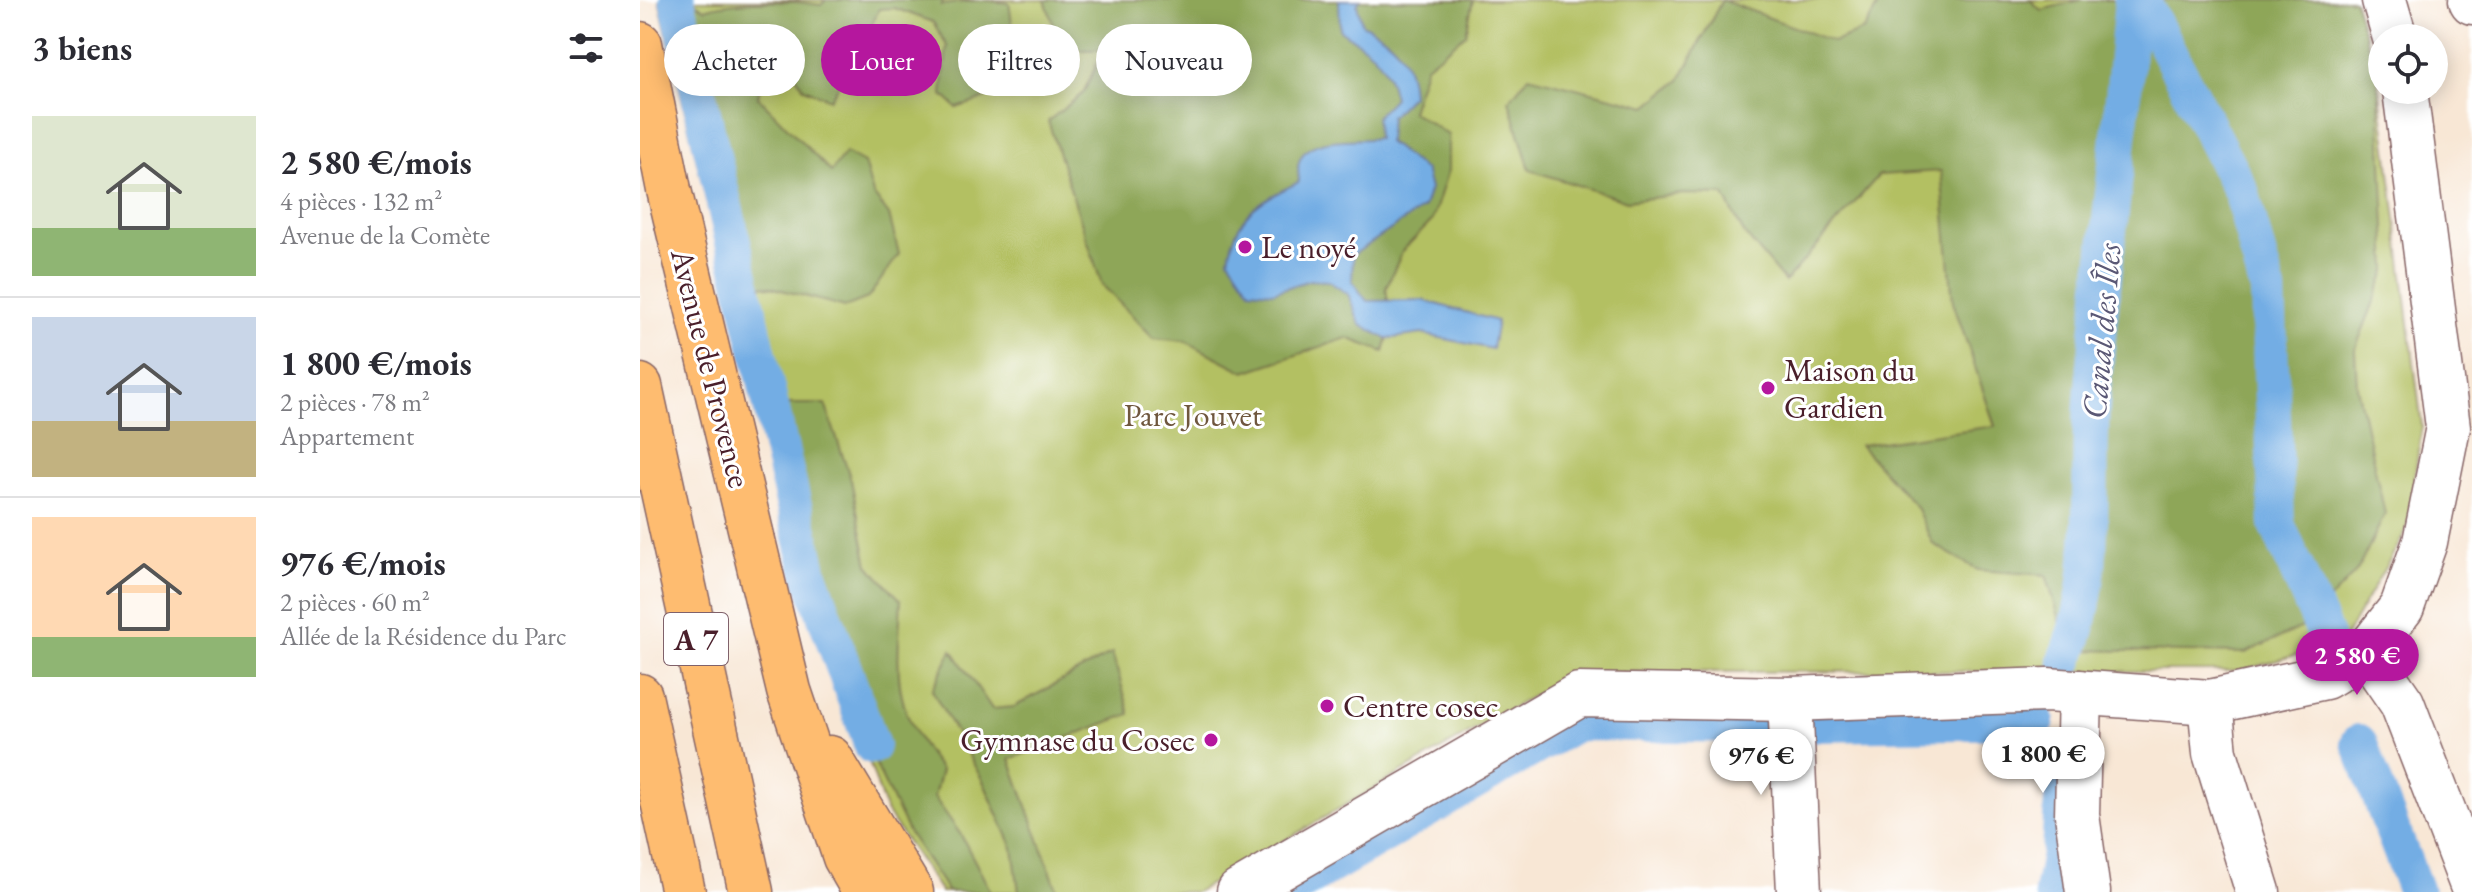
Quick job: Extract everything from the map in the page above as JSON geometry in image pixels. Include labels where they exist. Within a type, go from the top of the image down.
[{"type":"main road","name":"Avenue de Provence","points":[[640,44],[669,190],[789,691],[845,857],[865,892]]},
{"type":"main road","name":"A 7","points":[[640,386],[751,892]]},
{"type":"main road","name":"Avenue de Provence","points":[[789,691],[911,892]]},
{"type":"main road","name":"A 7","points":[[640,696],[683,892]]},
{"type":"street","points":[[2384,0],[2391,24]]},
{"type":"street","points":[[1239,892],[1579,695],[1790,699],[2047,690],[2210,702],[2325,677],[2367,652],[2402,607],[2425,542],[2448,427],[2407,104]]},
{"type":"street","points":[[2367,652],[2402,703],[2472,885]]},
{"type":"street","points":[[2080,692],[2077,815],[2088,892]]},
{"type":"street","points":[[1790,699],[1799,892]]},
{"type":"street","points":[[2210,702],[2215,753],[2258,892]]},
{"type":"green space","name":"Parc Jouvet","points":[[659,0],[2354,0],[2368,45],[2368,104],[2381,104],[2422,426],[2407,530],[2342,642],[2240,671],[1574,672],[1196,892],[941,892],[886,811],[770,472],[682,96],[805,96],[805,24],[665,24]]},
{"type":"green space","points":[[680,0],[691,0],[705,9],[762,2],[821,5],[826,0],[944,0],[941,5],[981,0],[1009,3],[1012,24],[958,24],[958,96],[989,96],[957,108],[942,94],[947,46],[942,37],[942,24],[934,24],[894,8],[879,9],[872,24],[821,24],[821,95],[805,88],[805,24],[684,24]]},
{"type":"green space","points":[[1045,0],[1473,0],[1466,34],[1426,66],[1411,111],[1448,135],[1448,170],[1432,221],[1403,250],[1386,288],[1391,325],[1384,352],[1347,338],[1245,372],[1185,341],[1154,338],[1102,285],[1048,121],[1083,93],[1096,66],[1096,96],[1252,96],[1252,24],[1096,24],[1096,50],[1080,50],[1080,24],[1053,24]]},
{"type":"green space","points":[[1722,0],[1834,42],[1864,30],[1881,0],[2030,0],[2041,10],[2081,0],[2354,0],[2368,45],[2368,104],[2379,104],[2387,269],[2355,350],[2357,387],[2385,514],[2357,571],[2305,626],[2245,653],[2069,650],[2046,575],[1978,570],[1933,544],[1916,507],[1860,445],[1995,426],[1953,302],[1941,171],[1879,175],[1785,282],[1743,232],[1724,195],[1683,194],[1627,201],[1530,170],[1509,100],[1529,76],[1647,106],[1680,80]]},
{"type":"green space","points":[[695,96],[758,96],[831,172],[845,153],[864,163],[873,194],[889,215],[899,254],[868,298],[845,307],[763,285],[751,299],[732,262],[710,178]]},
{"type":"green space","points":[[777,404],[825,404],[851,480],[868,565],[901,600],[901,690],[913,728],[941,770],[934,797],[961,835],[991,892],[948,892],[908,832],[878,770],[785,506],[766,437],[767,416]]},
{"type":"green space","points":[[952,650],[992,709],[1014,707],[1112,653],[1130,714],[1010,759],[1058,892],[1019,892],[1013,848],[983,781],[932,690]]},
{"type":"water","points":[[1339,0],[1360,0],[1357,5],[1362,24],[1392,43],[1404,60],[1412,95],[1390,117],[1388,142],[1425,170],[1430,189],[1424,207],[1353,255],[1352,281],[1367,301],[1422,300],[1497,321],[1492,349],[1422,334],[1387,339],[1360,324],[1348,294],[1328,281],[1310,280],[1273,292],[1250,290],[1229,259],[1237,230],[1252,210],[1299,182],[1298,164],[1304,153],[1321,143],[1377,138],[1376,117],[1394,98],[1387,74],[1376,57],[1340,30]]},
{"type":"waterway","points":[[677,0],[810,575],[872,746]]},
{"type":"waterway","name":"Canal des Îles","points":[[2066,660],[2077,627],[2088,560],[2093,389],[2132,0]]},
{"type":"waterway","points":[[2142,0],[2241,191],[2268,291],[2277,524],[2325,634]]},
{"type":"waterway","points":[[1811,724],[2037,721]]},
{"type":"waterway","points":[[1286,892],[1577,723],[1762,725]]},
{"type":"waterway","points":[[2359,742],[2416,892]]},
{"type":"waterway","name":"Canal des Îles","points":[[2052,892],[2059,854],[2062,798]]},
{"type":"place","name":"Le noyé","points":[[1245,247]]},
{"type":"place","name":"Maison du Gardien","points":[[1768,388]]},
{"type":"place","name":"Centre cosec","points":[[1327,706]]},
{"type":"place","name":"Gymnase du Cosec","points":[[1211,740]]}]
